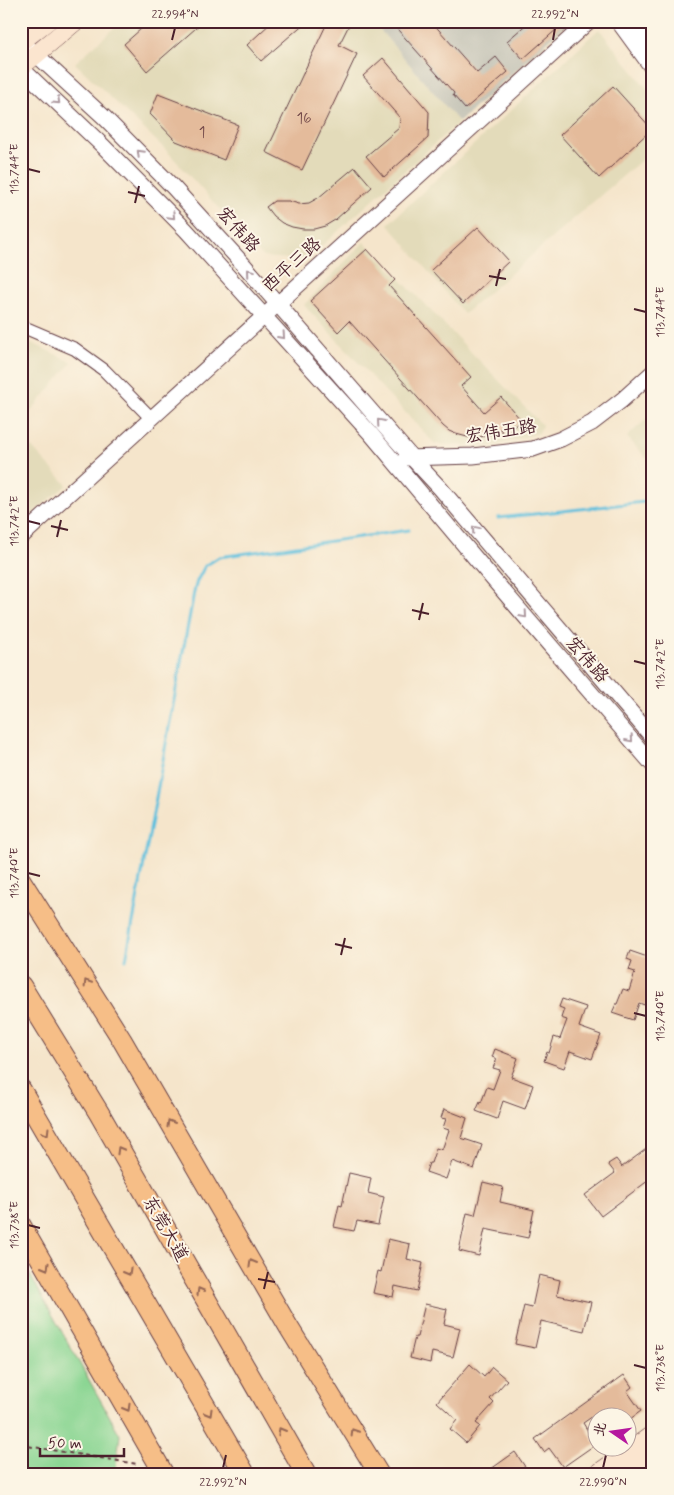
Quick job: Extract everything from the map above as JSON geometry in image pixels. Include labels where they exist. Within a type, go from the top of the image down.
[{"type":"highway","name":"东莞大道","points":[[21,986],[99,1113],[306,1474]]},
{"type":"highway","points":[[21,1090],[245,1474]]},
{"type":"main road","points":[[22,41],[48,21]]},
{"type":"main road","points":[[21,67],[76,21]]},
{"type":"main road","points":[[21,880],[122,1040],[288,1326],[379,1474]]},
{"type":"main road","points":[[21,1225],[161,1472]]},
{"type":"main road","points":[[597,1474],[653,1434]]},
{"type":"main road","points":[[621,1474],[653,1451]]},
{"type":"street","name":"西平三路","points":[[21,537],[589,21]]},
{"type":"street","points":[[618,21],[653,70]]},
{"type":"street","points":[[631,21],[653,50]]},
{"type":"street","name":"宏伟路","points":[[22,41],[104,117],[173,187],[440,488],[653,738]]},
{"type":"street","points":[[21,67],[145,188],[264,316],[395,462]]},
{"type":"street","points":[[21,326],[75,350],[104,370],[151,418]]},
{"type":"street","name":"宏伟五路","points":[[416,463],[533,449],[561,439],[592,423],[622,400],[653,372]]},
{"type":"street","name":"宏伟五路","points":[[395,462],[474,466],[534,458],[563,449],[596,431],[629,407],[653,386]]},
{"type":"street","name":"宏伟路","points":[[395,462],[653,765]]},
{"type":"path","points":[[21,1445],[137,1464]]},
{"type":"shaded area","points":[[122,21],[384,21],[380,30],[459,122],[306,260],[263,257],[168,152],[75,63]]},
{"type":"shaded area","points":[[384,21],[570,21],[459,122],[380,30]]},
{"type":"shaded area","points":[[599,29],[653,96],[653,150],[464,314],[388,224]]},
{"type":"shaded area","points":[[364,242],[542,425],[539,433],[491,447],[435,444],[304,305]]},
{"type":"shaded area","points":[[21,338],[72,362],[21,423]]},
{"type":"shaded area","points":[[653,413],[653,465],[627,437]]},
{"type":"shaded area","points":[[21,436],[67,485],[21,522]]},
{"type":"green space","points":[[21,1259],[120,1435],[115,1474],[21,1474]]},
{"type":"building","points":[[150,21],[204,21],[147,71],[124,44]]},
{"type":"building","points":[[273,21],[307,21],[261,61],[247,45]]},
{"type":"building","points":[[328,21],[351,21],[339,45],[357,54],[302,170],[266,152]]},
{"type":"building","points":[[390,21],[431,21],[477,73],[496,57],[508,72],[465,109],[453,95],[454,93]]},
{"type":"building","points":[[530,21],[566,21],[523,59],[507,41]]},
{"type":"building","points":[[383,58],[429,112],[428,138],[384,177],[366,156],[399,128],[400,118],[363,76]]},
{"type":"building","points":[[613,86],[652,129],[599,178],[560,135]]},
{"type":"building","points":[[158,94],[238,125],[224,160],[176,141],[150,114]]},
{"type":"building","points":[[355,167],[372,187],[335,220],[325,226],[314,229],[292,227],[282,223],[266,207],[274,201],[289,201],[299,204],[309,203],[318,198]]},
{"type":"building","points":[[478,227],[509,261],[463,304],[431,270]]},
{"type":"building","points":[[367,249],[395,280],[389,286],[471,377],[461,386],[484,412],[501,397],[521,420],[505,435],[500,429],[486,436],[471,438],[449,431],[349,321],[338,332],[310,301]]},
{"type":"building","points":[[630,951],[653,959],[647,979],[653,981],[653,1008],[639,1003],[633,1020],[612,1013],[623,989],[629,991],[635,972],[629,970],[632,961],[627,959]]},
{"type":"building","points":[[562,999],[586,1007],[579,1027],[601,1035],[592,1059],[570,1051],[564,1068],[544,1061],[547,1052],[549,1053],[554,1037],[560,1039],[567,1020],[561,1018],[564,1009],[559,1007]]},
{"type":"building","points":[[495,1049],[518,1058],[511,1077],[533,1085],[525,1109],[503,1101],[497,1119],[476,1111],[487,1087],[493,1089],[500,1070],[493,1068],[497,1059],[492,1057]]},
{"type":"building","points":[[444,1109],[467,1118],[461,1138],[482,1145],[474,1169],[452,1161],[446,1179],[426,1172],[436,1148],[442,1150],[449,1130],[443,1128],[446,1119],[441,1118]]},
{"type":"building","points":[[653,1144],[653,1177],[601,1216],[585,1195],[615,1173],[608,1164],[616,1159],[622,1167]]},
{"type":"building","points":[[349,1173],[371,1178],[368,1193],[384,1197],[378,1225],[357,1221],[354,1231],[334,1227],[339,1205],[342,1206]]},
{"type":"building","points":[[483,1182],[503,1187],[500,1202],[534,1210],[528,1238],[485,1229],[479,1256],[459,1251],[467,1213],[475,1215]]},
{"type":"building","points":[[388,1239],[410,1244],[407,1259],[423,1263],[417,1291],[395,1286],[393,1297],[373,1293],[378,1271],[381,1272]]},
{"type":"building","points":[[539,1275],[560,1280],[557,1295],[591,1302],[584,1331],[541,1321],[535,1348],[515,1344],[524,1306],[532,1308]]},
{"type":"building","points":[[425,1304],[447,1309],[444,1324],[460,1328],[453,1357],[432,1352],[430,1363],[410,1358]]},
{"type":"building","points":[[470,1364],[484,1377],[492,1367],[507,1380],[490,1399],[494,1403],[476,1423],[480,1426],[466,1443],[450,1429],[457,1420],[437,1402]]},
{"type":"building","points":[[624,1375],[632,1387],[627,1391],[641,1411],[636,1415],[636,1408],[586,1408],[586,1421],[583,1423],[586,1428],[586,1451],[563,1467],[549,1448],[544,1452],[535,1439]]},
{"type":"building","points":[[515,1452],[530,1474],[484,1474]]},
{"type":"waterway","points":[[498,518],[653,501]]},
{"type":"waterway","points":[[126,960],[194,592],[197,581],[205,566],[219,557],[409,530]]}]
